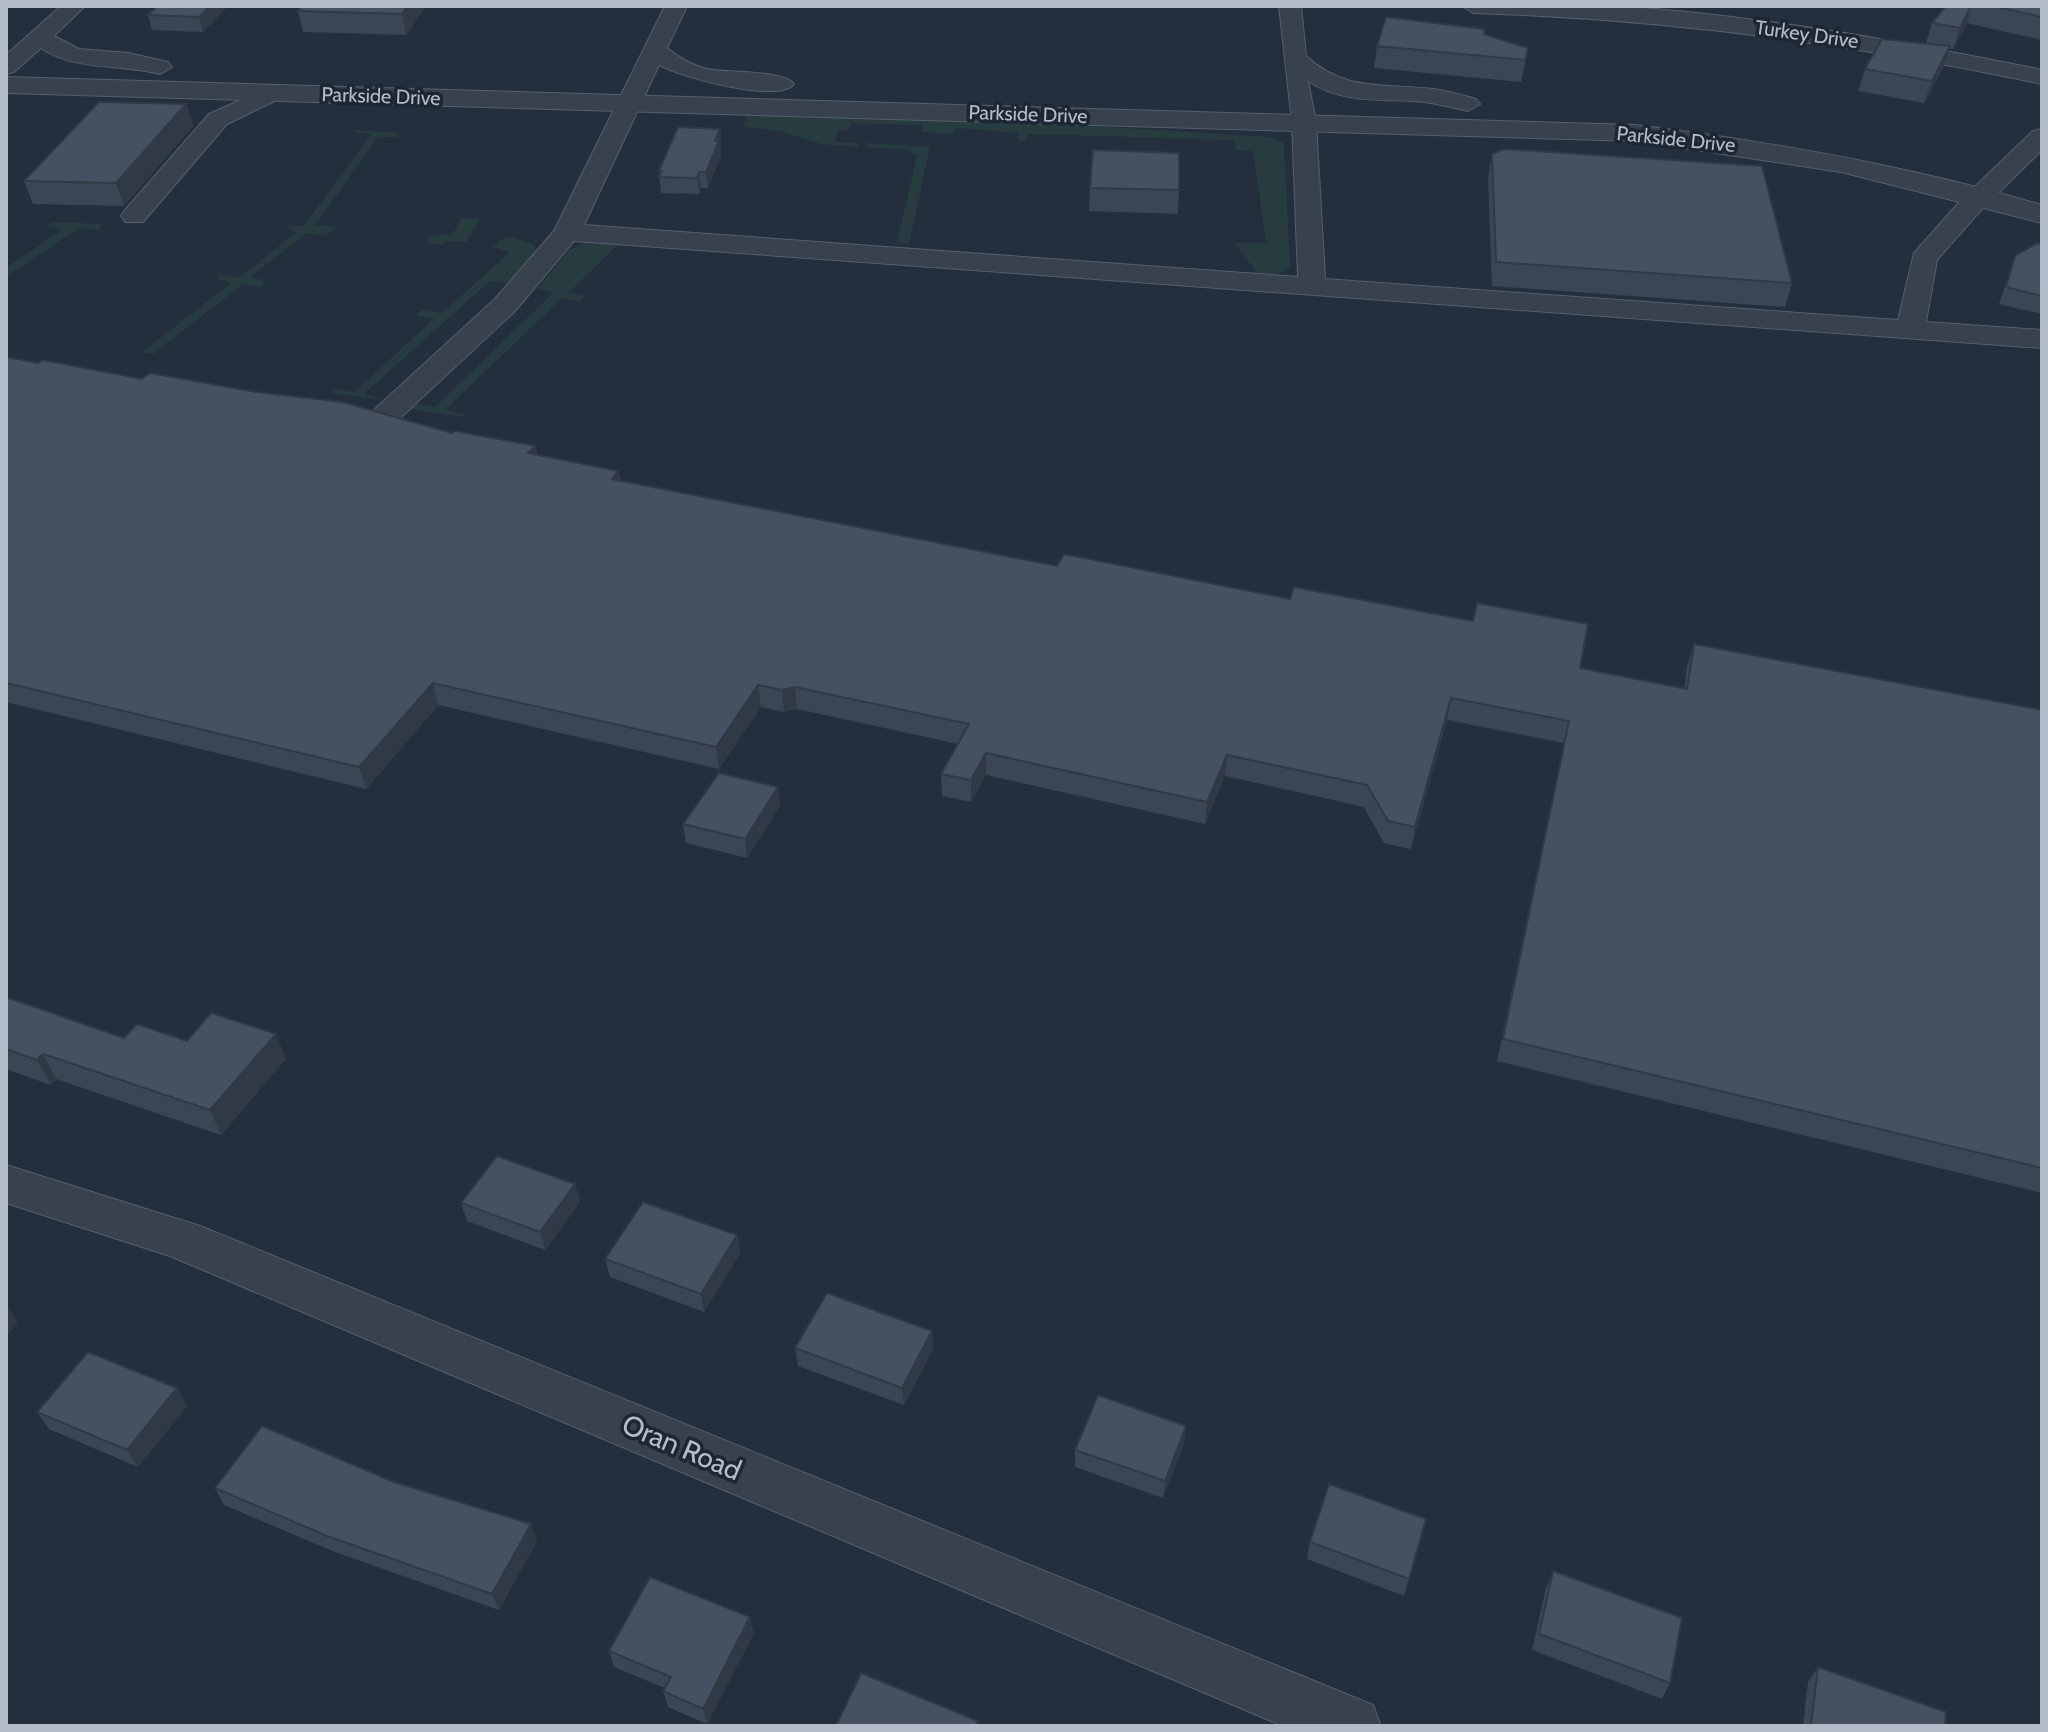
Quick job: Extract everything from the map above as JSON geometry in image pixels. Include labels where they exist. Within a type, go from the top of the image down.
[{"type":"street","points":[[7,70],[74,6]]},
{"type":"street","points":[[387,414],[527,282],[567,232],[676,6]]},
{"type":"street","points":[[1290,6],[1302,110],[1312,285]]},
{"type":"street","name":"Turkey Drive","points":[[1473,6],[1669,17],[1818,34],[2042,77]]},
{"type":"street","points":[[41,36],[63,54],[78,58],[127,59],[160,67]]},
{"type":"street","points":[[655,50],[666,63],[693,74],[782,84]]},
{"type":"street","points":[[1295,58],[1319,81],[1345,90],[1425,95],[1468,104]]},
{"type":"street","name":"Parkside Drive","points":[[7,70],[160,67],[635,91],[1302,110],[1468,104],[1674,114],[1873,144]]},
{"type":"street","name":"Parkside Drive","points":[[7,70],[199,90],[273,93],[635,91],[782,84],[1302,110],[1636,133],[1771,150],[1865,167],[2042,214]]},
{"type":"street","points":[[199,90],[213,103],[218,119]]},
{"type":"street","points":[[134,216],[218,119],[273,93]]},
{"type":"street","points":[[1910,330],[1924,259],[2042,136]]},
{"type":"street","points":[[1930,157],[2042,187]]},
{"type":"street","points":[[567,232],[1181,279],[1312,285],[2042,339]]},
{"type":"street","name":"Oran Road","points":[[6,1184],[183,1240],[1352,1726]]},
{"type":"green space","points":[[747,115],[1042,123],[1270,137],[1284,143],[1290,266],[1277,275],[1259,276],[1235,243],[1266,243],[1253,151],[1236,150],[1234,140],[1029,134],[1024,142],[1017,139],[1019,133],[957,128],[951,134],[921,132],[922,125],[852,123],[849,130],[838,131],[835,142],[859,143],[857,147],[821,144],[779,131],[743,127]]},
{"type":"green space","points":[[354,132],[400,133],[397,137],[378,137],[315,225],[337,227],[326,236],[307,233],[250,277],[266,281],[261,287],[243,284],[153,354],[142,352],[231,283],[217,279],[220,275],[240,277],[297,232],[284,226],[304,226],[371,134]]},
{"type":"green space","points":[[866,143],[930,147],[909,244],[897,243],[917,156],[908,150],[865,147]]},
{"type":"green space","points":[[461,218],[480,219],[466,242],[445,241],[443,245],[426,242],[432,235],[453,234]]},
{"type":"green space","points":[[52,222],[103,224],[97,230],[80,227],[6,277],[6,268],[62,230],[46,226]]},
{"type":"green space","points":[[511,237],[534,244],[535,254],[507,283],[490,281],[364,394],[383,400],[331,393],[336,389],[354,392],[434,319],[416,315],[422,309],[442,313],[510,252],[493,247],[500,240]]},
{"type":"green space","points":[[587,242],[638,244],[619,244],[568,293],[585,296],[581,302],[562,298],[445,410],[464,414],[463,417],[411,409],[417,404],[435,407],[554,292],[537,289],[569,250]]},
{"type":"building","points":[[157,6],[210,6],[199,17],[148,15]]},
{"type":"building","points":[[302,6],[407,6],[402,14],[298,11]]},
{"type":"building","points":[[1946,6],[1971,6],[1960,28],[1932,23]]},
{"type":"building","points":[[1993,6],[2042,6],[2042,17]]},
{"type":"building","points":[[1386,17],[1484,29],[1484,34],[1528,48],[1525,60],[1377,46]]},
{"type":"building","points":[[1882,39],[1950,46],[1932,81],[1865,69]]},
{"type":"building","points":[[99,102],[186,104],[116,183],[24,181]]},
{"type":"building","points":[[678,127],[720,129],[715,141],[719,141],[706,172],[699,172],[697,178],[659,177]]},
{"type":"building","points":[[1505,149],[1762,166],[1792,283],[1496,262],[1492,154]]},
{"type":"building","points":[[1093,150],[1179,153],[1179,190],[1090,188]]},
{"type":"building","points":[[2037,243],[2042,244],[2042,296],[2006,287],[2015,256]]},
{"type":"building","points":[[6,357],[38,363],[43,360],[142,379],[150,373],[256,392],[342,402],[452,433],[455,431],[536,446],[528,453],[618,471],[612,479],[1057,566],[1064,554],[1290,599],[1294,587],[1473,621],[1477,603],[1588,624],[1580,668],[1687,689],[1694,644],[2042,710],[2042,1168],[1503,1039],[1569,721],[1451,698],[1415,827],[1388,821],[1367,785],[1227,755],[1207,802],[986,753],[971,780],[941,774],[969,724],[795,687],[782,690],[758,685],[716,747],[433,683],[359,767],[6,683]]},
{"type":"building","points":[[719,773],[778,787],[745,839],[683,824]]},
{"type":"building","points":[[6,997],[124,1038],[137,1024],[187,1041],[211,1013],[276,1034],[210,1110],[43,1054],[37,1060],[6,1049]]},
{"type":"building","points":[[497,1156],[575,1184],[540,1232],[461,1203]]},
{"type":"building","points":[[643,1202],[737,1235],[701,1294],[605,1259]]},
{"type":"building","points":[[827,1293],[932,1331],[902,1388],[795,1348]]},
{"type":"building","points":[[88,1352],[177,1388],[127,1450],[37,1412]]},
{"type":"building","points":[[1098,1395],[1186,1426],[1165,1481],[1075,1450]]},
{"type":"building","points":[[262,1426],[394,1482],[531,1524],[492,1594],[327,1536],[215,1488]]},
{"type":"building","points":[[1329,1484],[1426,1519],[1409,1579],[1310,1542]]},
{"type":"building","points":[[1553,1571],[1682,1618],[1670,1683],[1539,1634]]},
{"type":"building","points":[[650,1577],[750,1617],[703,1709],[663,1691],[671,1677],[609,1651]]},
{"type":"building","points":[[1818,1667],[1946,1712],[1945,1726],[1811,1726]]},
{"type":"building","points":[[861,1673],[978,1721],[976,1726],[836,1726]]}]
